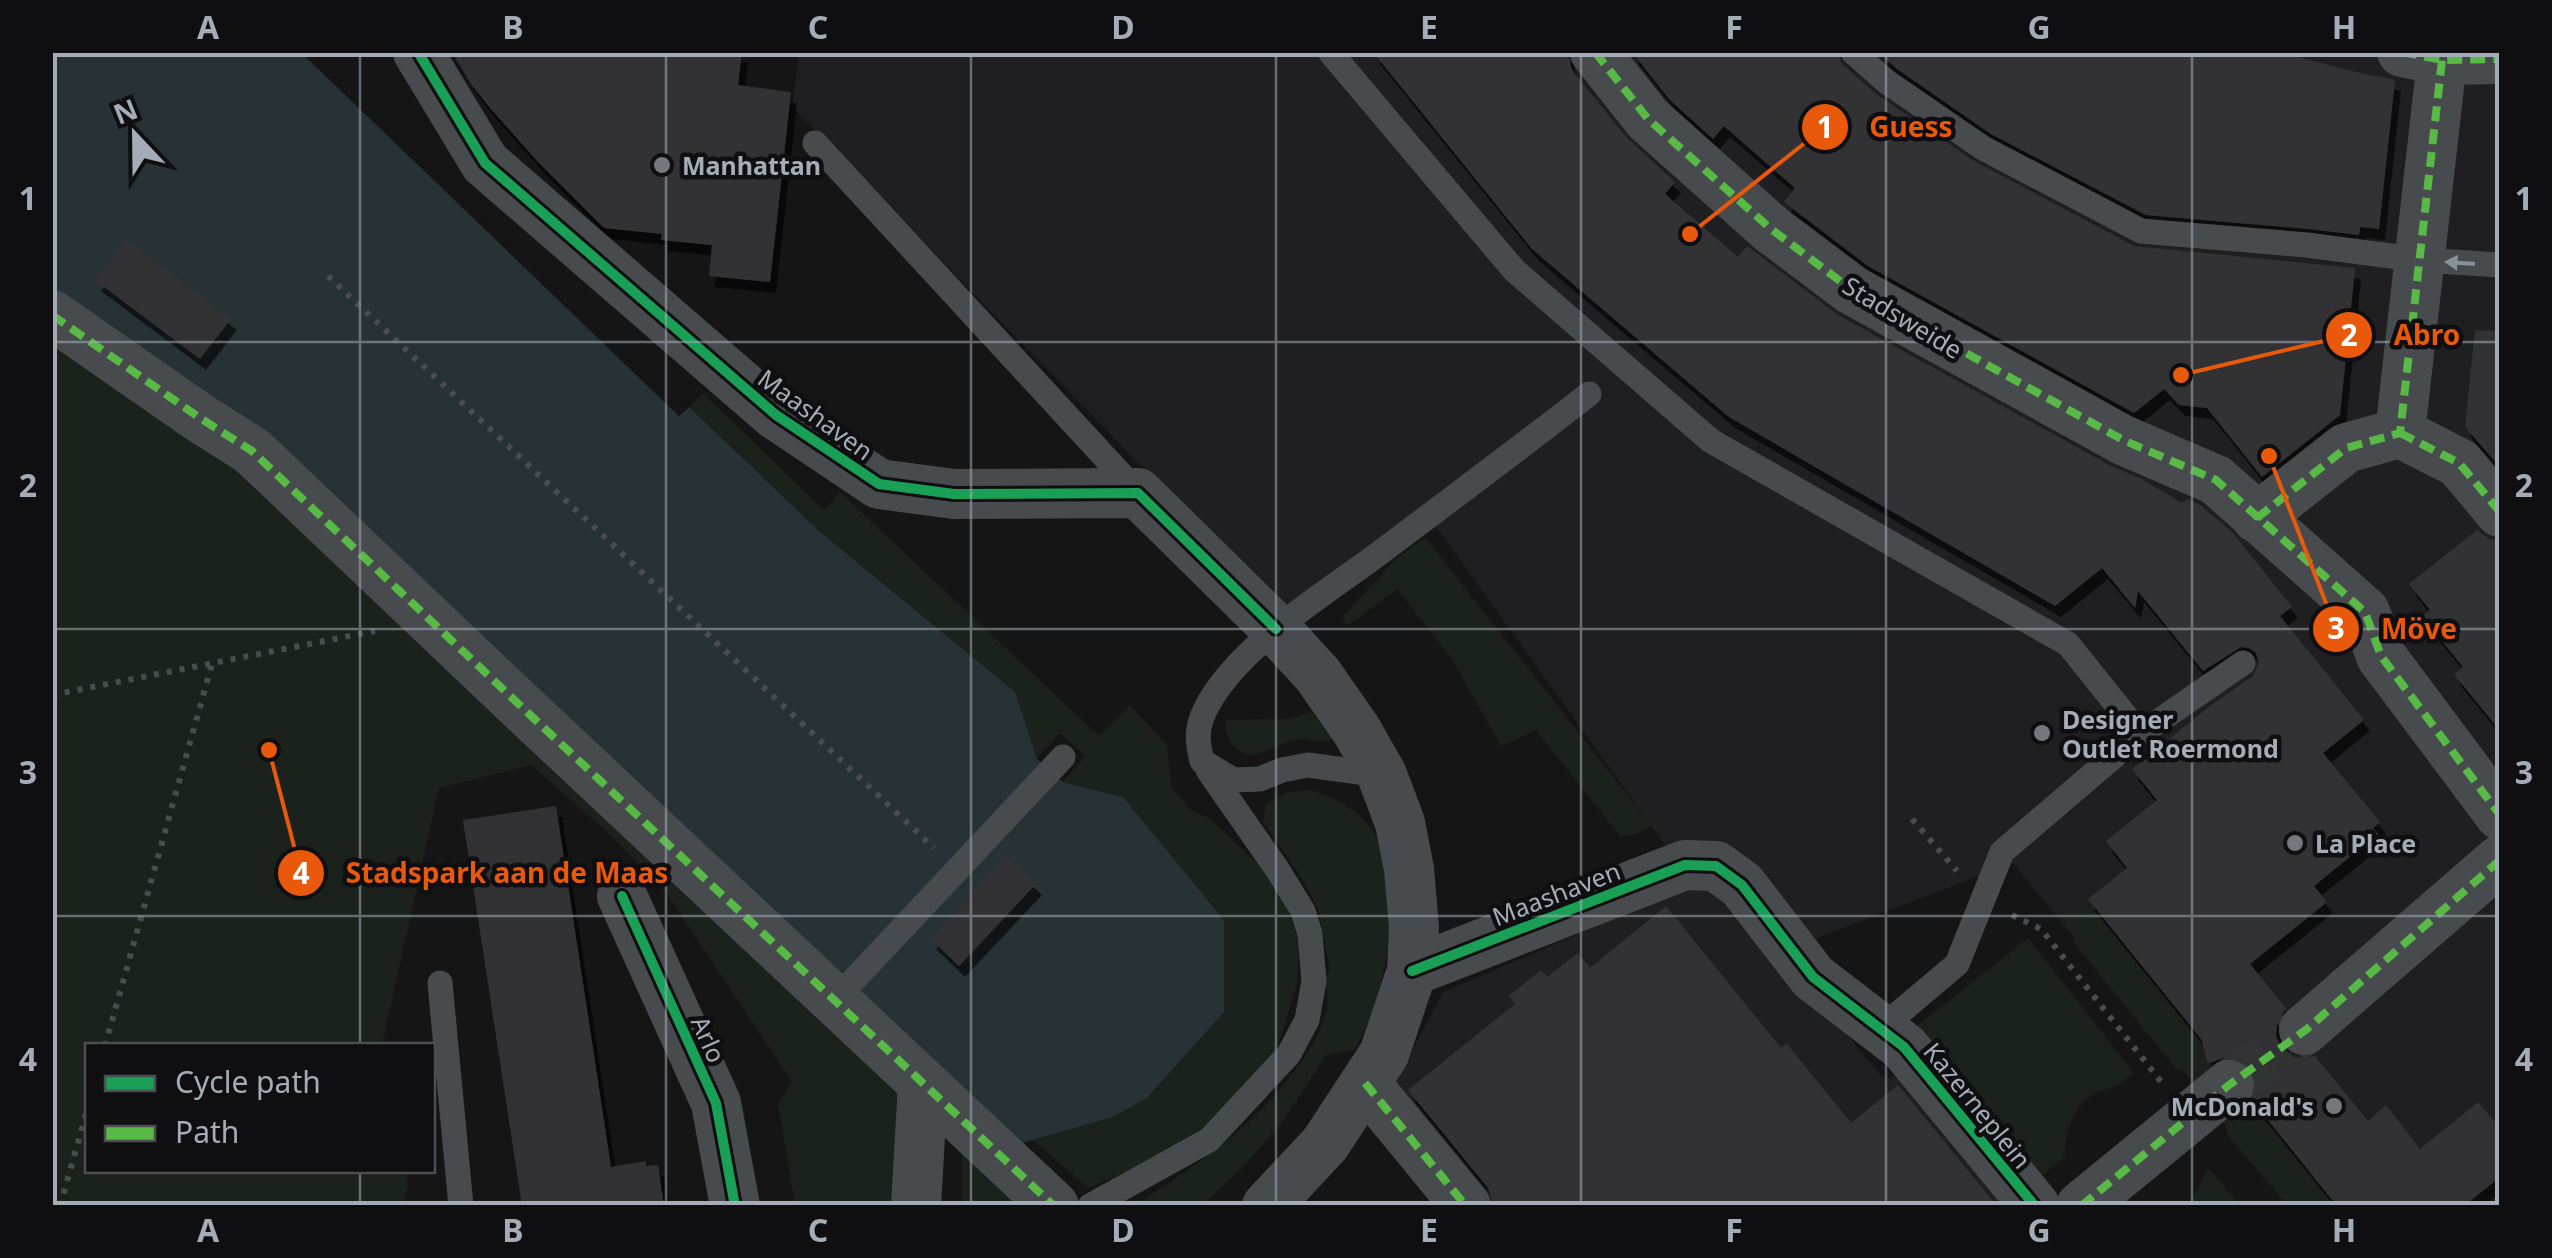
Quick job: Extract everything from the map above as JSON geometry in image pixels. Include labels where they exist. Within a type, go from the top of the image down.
[{"type":"street","name":"Maashaven","points":[[418,52],[485,163],[776,415],[879,484],[954,494],[1138,493]]},
{"type":"street","name":"Stadsweide","points":[[1595,52],[1648,119],[1771,228],[1852,290],[2123,440],[2216,480],[2365,612],[2381,656],[2500,815]]},
{"type":"street","points":[[2400,433],[2421,260],[2422,56],[2500,56]]},
{"type":"street","points":[[52,315],[252,451],[840,994],[923,1085],[1054,1206]]},
{"type":"street","points":[[2257,518],[2346,448],[2400,433],[2459,463],[2500,512]]},
{"type":"street","points":[[1138,493],[1318,675],[1357,730],[1382,775],[1400,823],[1409,869],[1414,927],[1412,971],[1384,1054],[1325,1144],[1267,1206]]},
{"type":"street","points":[[2304,1030],[2500,860]]},
{"type":"street","name":"Maashaven","points":[[1412,971],[1685,864],[1716,866]]},
{"type":"street","name":"Kazerneplein","points":[[1716,866],[1742,886],[1813,977],[1904,1047],[2035,1206]]},
{"type":"street","name":"Arlo","points":[[622,896],[716,1103],[735,1206]]},
{"type":"street","points":[[1365,1083],[1466,1206]]},
{"type":"street","points":[[916,1206],[923,1085]]},
{"type":"street","points":[[2081,1206],[2229,1085]]},
{"type":"lane","points":[[1330,52],[1514,270],[1711,440],[2068,644],[2140,734]]},
{"type":"lane","points":[[1853,52],[1887,82],[1983,148],[2141,231],[2500,265]]},
{"type":"lane","points":[[815,143],[1138,493]]},
{"type":"lane","points":[[1090,1206],[1209,1140],[1289,1054],[1307,1020],[1314,981],[1310,934],[1303,911],[1202,762],[1196,735],[1206,708],[1232,672],[1276,629],[1589,394]]},
{"type":"lane","points":[[1880,1029],[1958,964],[2002,852],[2140,734],[2243,663]]},
{"type":"lane","points":[[840,994],[1063,757]]},
{"type":"lane","points":[[1202,762],[1233,780],[1260,779],[1308,765],[1382,775]]},
{"type":"lane","points":[[440,983],[461,1206]]},
{"type":"path","points":[[328,276],[957,870]]},
{"type":"path","points":[[52,695],[431,620]]},
{"type":"path","points":[[106,1043],[212,664]]},
{"type":"path","points":[[1912,819],[1982,901],[2041,929],[2190,1117]]},
{"type":"path","points":[[60,1206],[85,1118]]},
{"type":"shaded area","name":"Designer Outlet Roermond","points":[[799,52],[2499,53],[2499,1205],[2293,1205],[2013,863],[1809,941],[1670,852],[1432,521],[1294,623],[792,107]]},
{"type":"shaded area","points":[[53,53],[309,53],[306,57],[679,416],[689,407],[819,531],[1015,692],[1037,759],[1063,782],[1123,797],[1224,920],[1224,1012],[1147,1098],[1113,1117],[1022,1143],[261,430],[53,287]]},
{"type":"shaded area","points":[[53,280],[900,1079],[906,1205],[795,1205],[778,1104],[792,1082],[664,890],[604,829],[531,765],[439,788],[382,1043],[85,1043],[85,1173],[407,1173],[403,1205],[53,1205]]},
{"type":"shaded area","points":[[703,393],[824,510],[840,492],[1099,736],[1130,705],[1167,745],[1171,786],[1189,809],[1209,818],[1259,865],[1287,908],[1299,939],[1297,984],[1277,1049],[1205,1132],[1178,1150],[1088,1188],[1033,1140],[1113,1117],[1147,1098],[1224,1012],[1224,920],[1123,797],[1063,782],[1085,756],[1060,733],[1036,759],[1015,692],[819,531],[689,407]]},
{"type":"shaded area","points":[[1425,537],[1652,826],[1620,836],[1536,730],[1501,746],[1452,659],[1397,589],[1348,625],[1344,622],[1343,616],[1396,559]]},
{"type":"shaded area","points":[[1312,712],[1333,739],[1295,740],[1246,754],[1234,747],[1227,735],[1226,720],[1288,719]]},
{"type":"shaded area","points":[[1308,790],[1338,801],[1365,820],[1377,838],[1385,862],[1390,917],[1388,946],[1366,1028],[1354,1050],[1326,1055],[1284,1120],[1203,1205],[1135,1206],[1250,1120],[1300,1063],[1324,1020],[1328,999],[1324,980],[1330,970],[1318,909],[1263,822],[1266,804],[1288,792]]},
{"type":"shaded area","points":[[1690,886],[1726,890],[1884,1079],[1910,1071],[2022,1205],[1464,1205],[1394,1085],[1443,992]]},
{"type":"shaded area","points":[[2086,900],[2206,1048],[2205,1060],[2213,1069],[2203,1074],[2177,1070],[2074,943],[2073,920]]},
{"type":"shaded area","points":[[2028,938],[2134,1073],[2082,1104],[2069,1129],[2065,1157],[2035,1181],[1912,1030]]},
{"type":"shaded area","points":[[2237,1103],[2254,1106],[2334,1205],[2287,1205],[2229,1137],[2223,1119]]},
{"type":"shaded area","points":[[962,1139],[1032,1206],[962,1206]]},
{"type":"shaded area","points":[[2208,1168],[2240,1205],[2189,1205]]},
{"type":"pier","points":[[314,52],[312,56],[679,409],[686,403],[692,404],[679,416],[306,57]]},
{"type":"building","name":"Manhattan","points":[[452,52],[742,52],[738,85],[791,92],[770,282],[709,276],[712,245],[661,240],[662,234],[604,228],[490,108]]},
{"type":"building","points":[[1373,52],[1567,52],[1572,70],[1626,137],[1675,182],[1665,194],[1738,257],[1747,246],[1838,315],[2109,465],[2182,503],[2187,499],[2200,505],[2232,532],[2292,607],[2280,616],[2364,720],[2323,753],[2380,822],[2373,828],[2378,834],[2314,886],[2327,902],[2250,964],[2286,1008],[2277,1022],[2276,1036],[2282,1048],[2294,1057],[2315,1056],[2368,1121],[2386,1105],[2420,1149],[2478,1102],[2500,1128],[2500,1177],[2464,1206],[2337,1206],[2255,1104],[2249,1105],[2256,1094],[2252,1068],[2238,1058],[2207,1061],[2202,1040],[2088,899],[2127,868],[2106,841],[2157,800],[2132,769],[2253,676],[2259,663],[2256,653],[2241,647],[2203,671],[2138,591],[2135,608],[2102,568],[2055,606],[1729,417],[1532,249]]},
{"type":"building","points":[[1632,52],[1837,52],[1842,64],[1876,94],[1974,161],[2134,246],[2355,268],[2340,415],[2262,477],[2207,408],[2179,405],[2164,389],[2134,413],[1868,266],[1784,202],[1795,188],[1724,126],[1713,139],[1669,99]]},
{"type":"building","points":[[1878,52],[2280,52],[2395,80],[2379,229],[2360,227],[2359,235],[2146,215],[1991,134]]},
{"type":"building","points":[[125,239],[231,319],[200,359],[95,280]]},
{"type":"building","points":[[2475,330],[2500,331],[2500,467],[2465,427]]},
{"type":"building","points":[[2477,530],[2489,539],[2500,540],[2500,731],[2454,674],[2463,667],[2422,616],[2430,610],[2409,584]]},
{"type":"building","points":[[556,806],[611,1167],[646,1161],[646,1166],[658,1165],[664,1206],[522,1206],[463,820]]},
{"type":"building","points":[[1007,857],[1036,884],[959,966],[930,938]]},
{"type":"building","points":[[1666,906],[1781,1048],[1787,1044],[1851,1123],[1898,1085],[1997,1206],[1494,1206],[1488,1188],[1408,1090],[1515,1004],[1509,996],[1541,970],[1547,977],[1578,953],[1590,968]]},
{"type":"tunnel","points":[[2229,1085],[2304,1030]]},
{"type":"marked path","points":[[1595,52],[1648,119],[1771,229],[1852,290],[2123,440],[2216,480],[2365,612],[2381,656],[2500,815]]},
{"type":"marked path","points":[[2402,52],[2442,60],[2500,56]]},
{"type":"marked path","points":[[2257,518],[2346,448],[2400,433],[2442,60]]},
{"type":"marked path","points":[[52,315],[252,451],[1054,1206]]},
{"type":"marked path","points":[[2400,433],[2459,463],[2500,512]]},
{"type":"marked path","points":[[2081,1206],[2229,1085],[2307,1029],[2500,860]]},
{"type":"marked path","points":[[1365,1083],[1466,1206]]},
{"type":"cycle path","points":[[418,52],[485,163],[776,415],[879,484],[954,494],[1138,493],[1276,629]]},
{"type":"cycle path","points":[[1412,971],[1685,865],[1716,866],[1742,885],[1813,977],[1904,1047],[2035,1206]]},
{"type":"cycle path","points":[[622,896],[716,1103],[735,1206]]},
{"type":"place","name":"Manhattan","points":[[662,165]]},
{"type":"place","name":"Guess","points":[[1690,234]]},
{"type":"place","name":"Abro","points":[[2181,375]]},
{"type":"place","name":"Möve","points":[[2269,456]]},
{"type":"place","name":"Designer Outlet Roermond","points":[[2042,733]]},
{"type":"place","name":"Stadspark aan de Maas","points":[[269,750]]},
{"type":"place","name":"La Place","points":[[2295,843]]},
{"type":"place","name":"McDonald's","points":[[2334,1106]]}]
